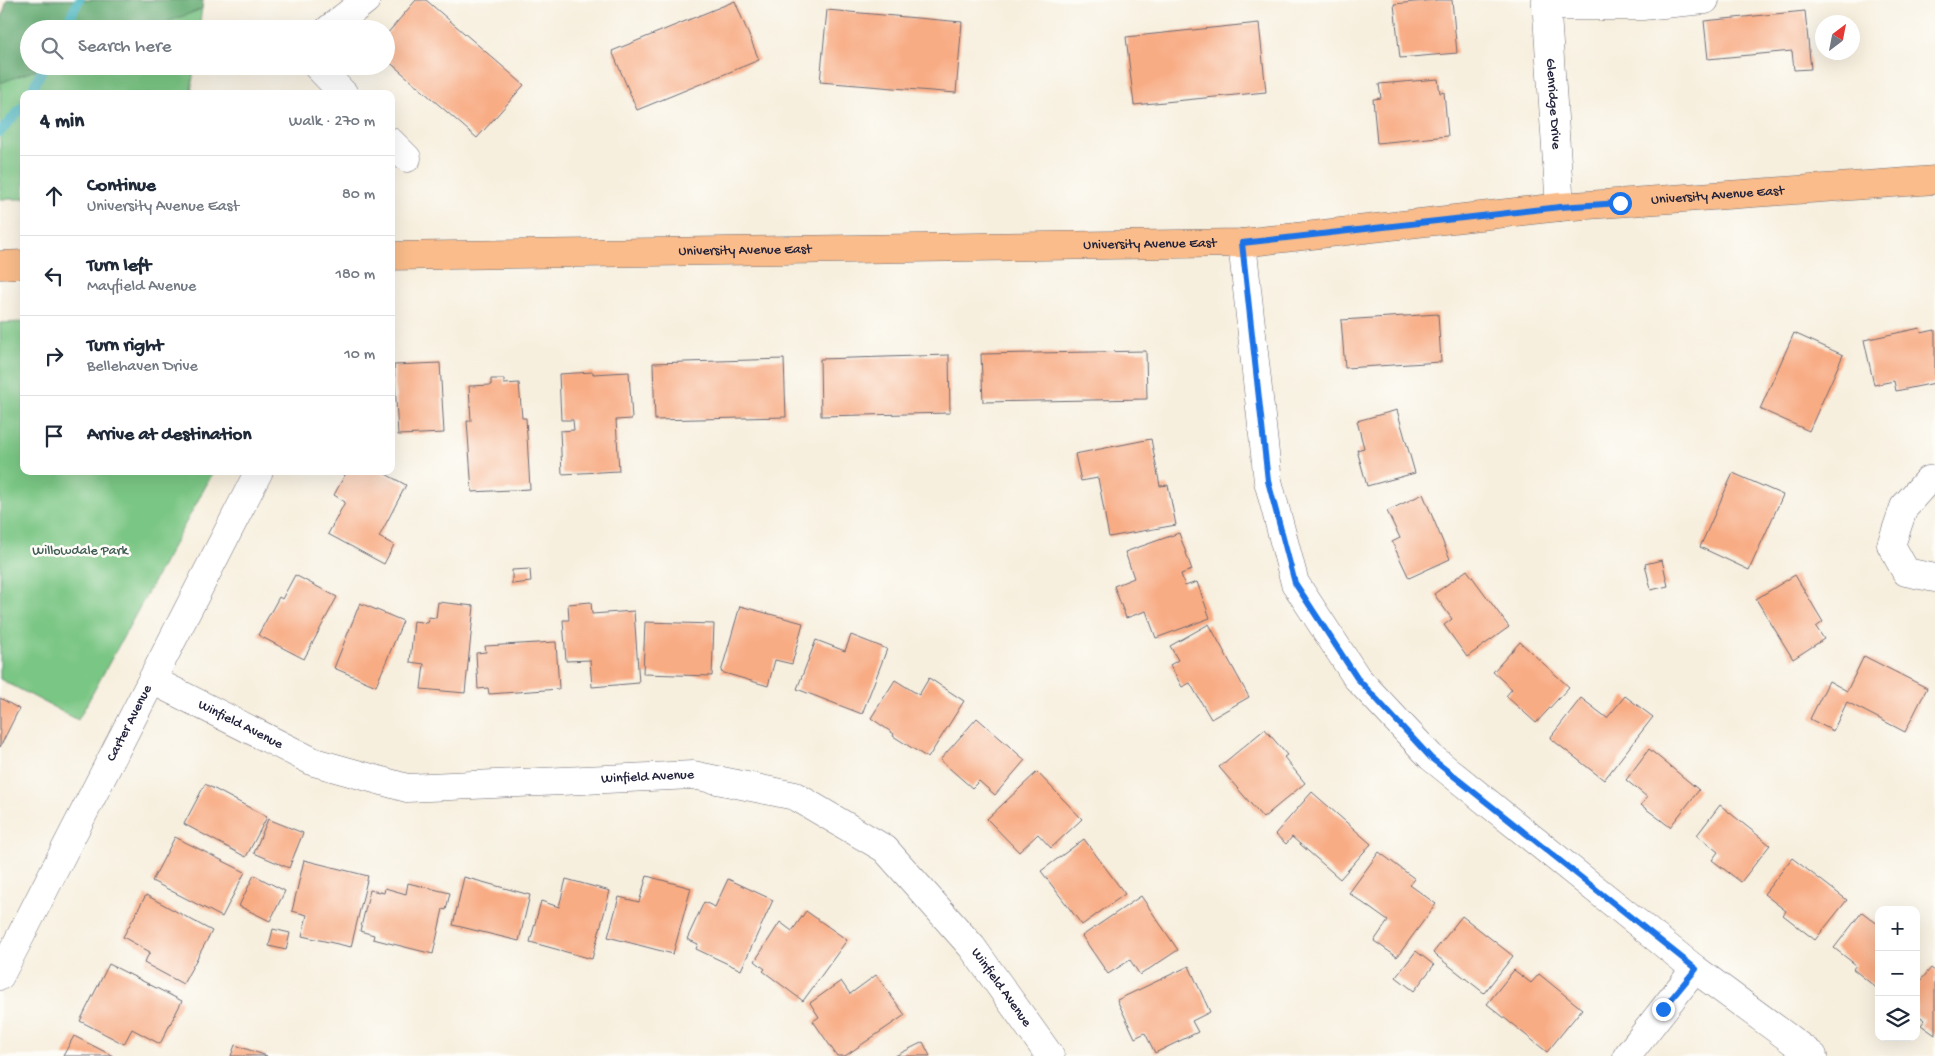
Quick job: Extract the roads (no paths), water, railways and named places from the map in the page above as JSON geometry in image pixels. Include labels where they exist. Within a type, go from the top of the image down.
[{"type":"main road","name":"University Avenue East","points":[[395,256],[1242,243],[1560,207],[1935,180]]},
{"type":"main road","points":[[0,265],[20,264]]},
{"type":"street","points":[[340,20],[366,0]]},
{"type":"street","points":[[1546,3],[1642,6],[1706,0]]},
{"type":"street","name":"Glenridge Drive","points":[[1546,3],[1560,207]]},
{"type":"street","points":[[326,75],[340,90]]},
{"type":"street","points":[[1242,243],[1268,481],[1295,583],[1357,678],[1431,758],[1696,969],[1813,1056]]},
{"type":"street","name":"Carter Avenue","points":[[0,976],[257,475]]},
{"type":"street","points":[[1935,479],[1928,480],[1904,507],[1891,545],[1906,572],[1935,578]]},
{"type":"street","name":"Winfield Avenue","points":[[152,680],[314,762],[407,788],[693,776],[795,796],[885,849],[972,947],[1050,1056]]},
{"type":"street","points":[[1626,1056],[1696,969]]},
{"type":"waterway","points":[[69,20],[79,0]]},
{"type":"waterway","points":[[32,90],[40,75]]},
{"type":"waterway","points":[[0,132],[20,110]]},
{"type":"park label","name":"Willowdale Park","points":[[80,551]]}]
